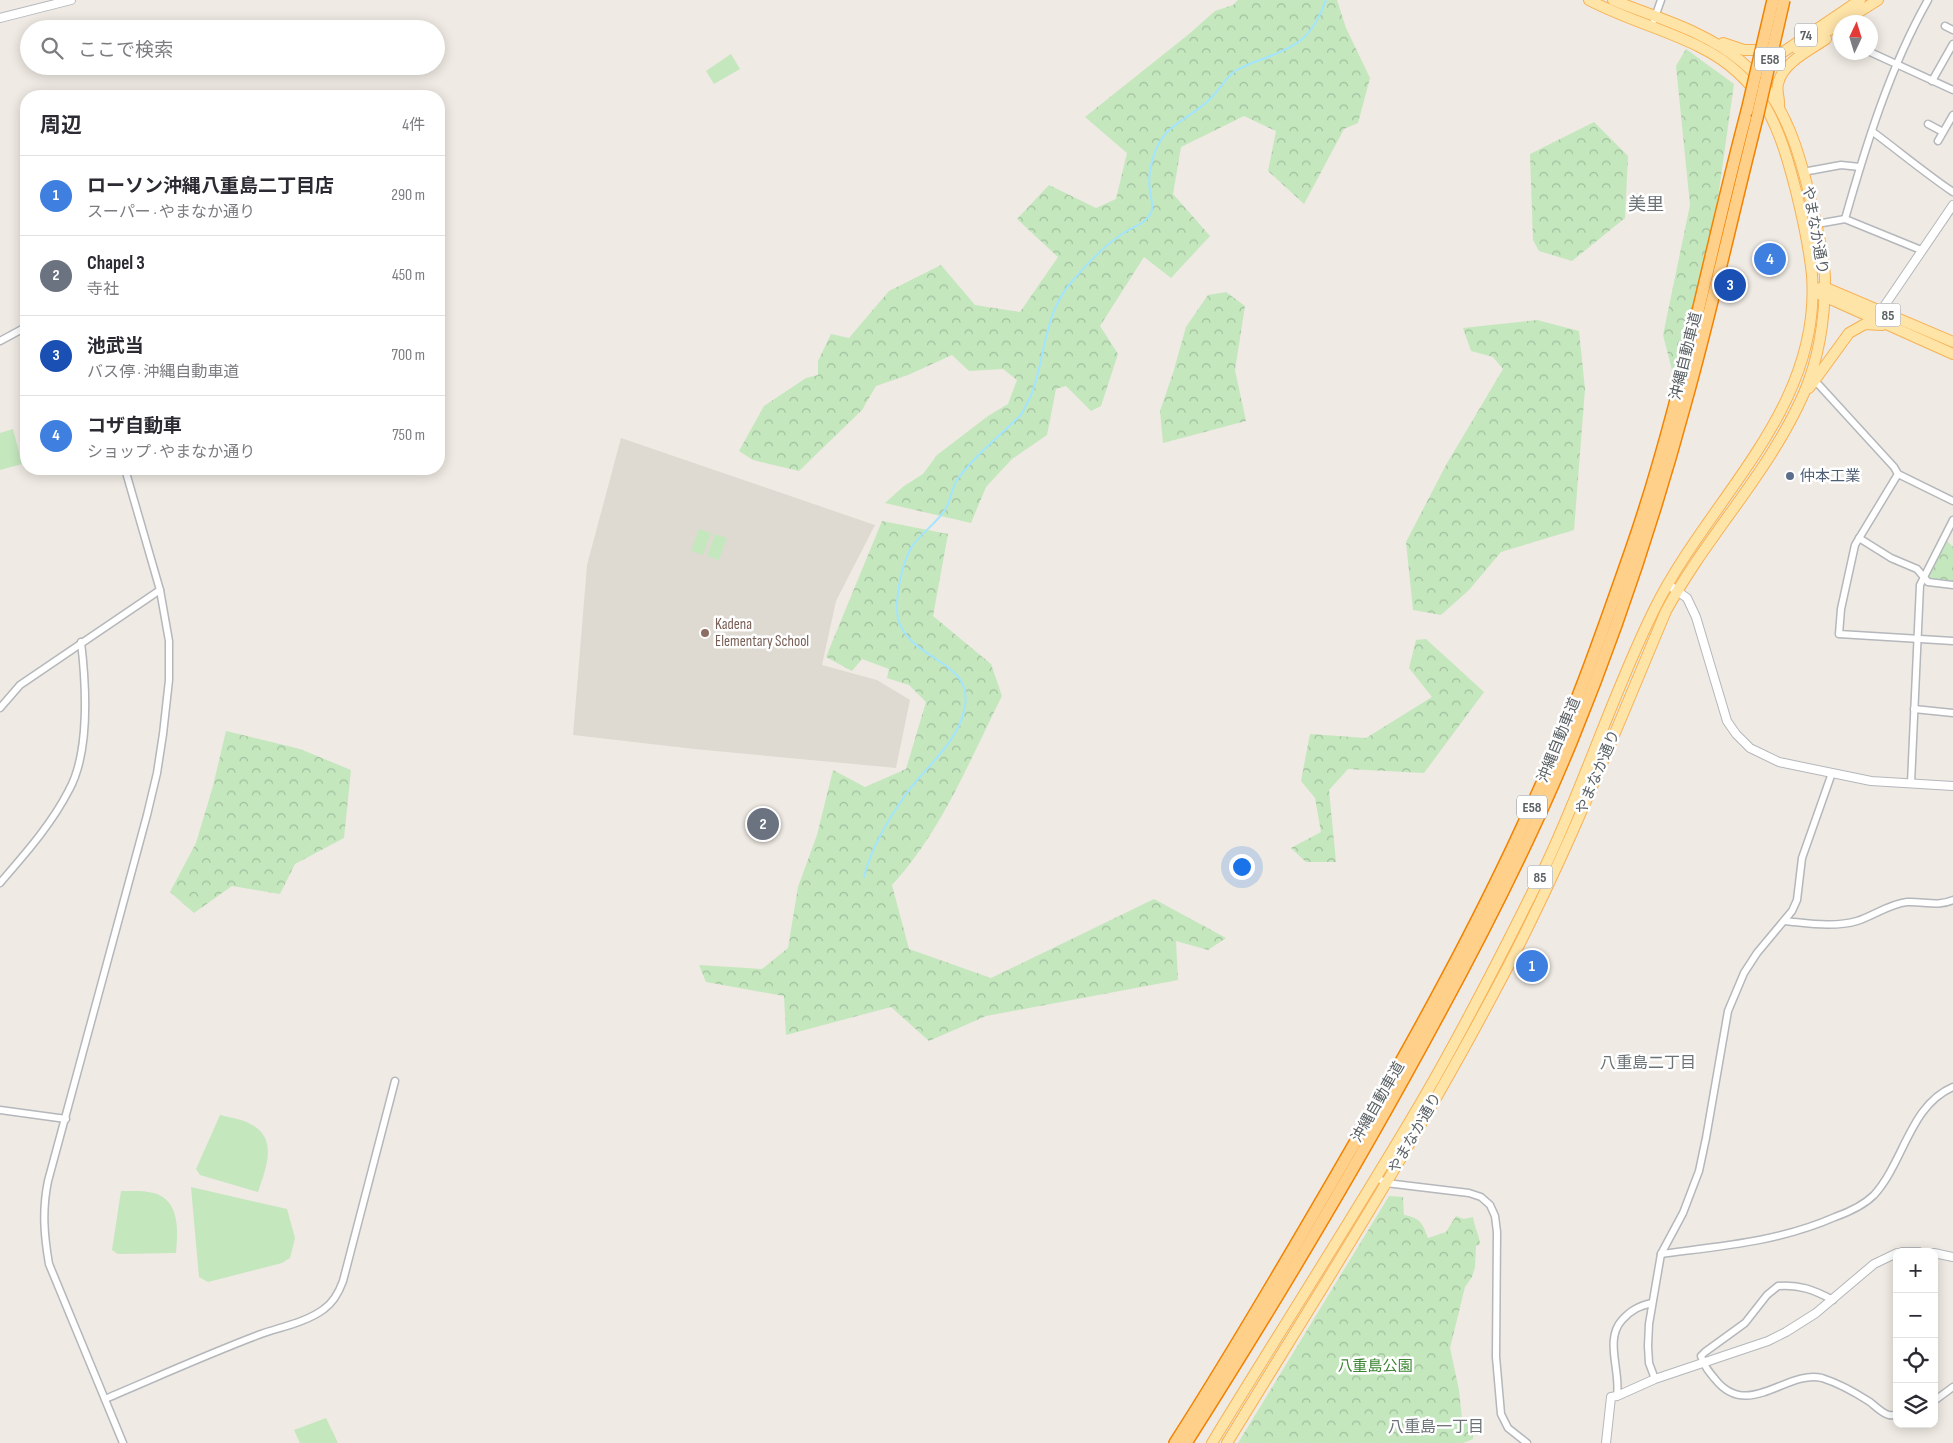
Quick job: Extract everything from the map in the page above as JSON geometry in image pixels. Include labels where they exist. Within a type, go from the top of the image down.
[{"type":"highway","name":"沖縄自動車道","points":[[1186,1443],[1304,1254],[1401,1086],[1506,887],[1547,799],[1600,668],[1641,549],[1686,401],[1752,114],[1773,0]]},
{"type":"highway","name":"沖縄自動車道","points":[[1175,1443],[1294,1247],[1391,1080],[1459,954],[1534,803],[1563,735],[1632,546],[1666,438],[1725,194],[1752,114],[1784,0]]},
{"type":"main road","name":"やまなか通り","points":[[1212,1443],[1376,1177],[1424,1096],[1486,984],[1545,867],[1654,609],[1692,544],[1760,448],[1789,398],[1806,345],[1812,278],[1803,220],[1783,145],[1769,111],[1746,81],[1727,64],[1700,46],[1605,9],[1589,0]]},
{"type":"main road","points":[[1613,0],[1712,41],[1744,50],[1766,51],[1804,37]]},
{"type":"main road","name":"74","points":[[1746,81],[1804,37],[1860,0]]},
{"type":"main road","name":"74","points":[[1857,15],[1878,0]]},
{"type":"main road","name":"74","points":[[1755,74],[1833,31]]},
{"type":"main road","points":[[1779,108],[1778,82],[1785,70],[1833,33]]},
{"type":"main road","name":"やまなか通り","points":[[1227,1443],[1386,1183],[1496,991],[1555,873],[1666,611],[1677,591],[1776,447],[1804,393],[1818,348],[1824,292],[1823,261],[1817,224],[1804,172],[1788,126],[1779,108],[1755,74],[1740,60],[1712,41]]},
{"type":"main road","points":[[1812,289],[1824,292]]},
{"type":"main road","name":"85","points":[[1824,292],[1953,342]]},
{"type":"main road","name":"85","points":[[1824,292],[1888,326],[1953,354]]},
{"type":"main road","points":[[1804,393],[1849,333],[1865,324],[1888,326]]},
{"type":"main road","points":[[1545,867],[1555,873]]},
{"type":"street","points":[[0,18],[71,0]]},
{"type":"street","points":[[1651,28],[1660,0]]},
{"type":"street","points":[[1845,219],[1860,167],[1897,64],[1912,27],[1928,0]]},
{"type":"street","points":[[1945,26],[1953,30]]},
{"type":"street","points":[[1932,81],[1953,44]]},
{"type":"street","points":[[1878,56],[1953,90]]},
{"type":"street","points":[[1938,141],[1953,115]]},
{"type":"street","points":[[1928,124],[1943,132]]},
{"type":"street","points":[[1872,132],[1914,162],[1922,171],[1953,192]]},
{"type":"street","points":[[1804,172],[1841,165],[1860,167]]},
{"type":"street","points":[[1884,314],[1885,305],[1953,205]]},
{"type":"street","points":[[1817,224],[1845,219],[1922,250]]},
{"type":"street","points":[[0,341],[20,330]]},
{"type":"street","points":[[1814,382],[1819,385],[1888,460],[1898,474],[1953,501]]},
{"type":"street","points":[[1898,474],[1855,545],[1838,628],[1839,634],[1953,641]]},
{"type":"street","points":[[123,1443],[49,1264],[45,1240],[45,1198],[135,865],[157,773],[169,680],[169,641],[160,590],[127,475]]},
{"type":"street","points":[[1911,783],[1920,585],[1953,520]]},
{"type":"street","points":[[1859,538],[1891,558],[1917,569],[1928,582],[1953,585]]},
{"type":"street","points":[[1668,584],[1688,598],[1696,617],[1727,721],[1736,734],[1750,748],[1779,762],[1832,774],[1871,781],[1953,786]]},
{"type":"street","points":[[0,708],[20,685],[160,590]]},
{"type":"street","points":[[0,883],[39,838],[70,789],[78,761],[83,731],[85,680],[81,642]]},
{"type":"street","points":[[1914,709],[1953,712]]},
{"type":"street","points":[[1655,1379],[1649,1363],[1648,1346],[1652,1303],[1661,1254],[1683,1213],[1699,1171],[1728,1011],[1744,973],[1757,953],[1784,921],[1797,900],[1802,858],[1832,774]]},
{"type":"street","points":[[1784,921],[1840,925],[1907,902],[1936,904],[1953,900]]},
{"type":"street","points":[[105,1399],[301,1320],[323,1310],[331,1303],[343,1281],[395,1081]]},
{"type":"street","points":[[1661,1254],[1769,1239],[1812,1227],[1854,1209],[1873,1195],[1889,1175],[1921,1113],[1934,1097],[1953,1087]]},
{"type":"street","points":[[0,1110],[66,1119]]},
{"type":"street","points":[[1376,1177],[1386,1183],[1469,1193],[1481,1198],[1493,1208],[1497,1232],[1496,1357],[1501,1414],[1508,1428],[1527,1443]]},
{"type":"street","points":[[1938,1254],[1953,1257]]},
{"type":"street","points":[[1606,1443],[1610,1397],[1786,1332],[1833,1300],[1874,1264],[1893,1255]]},
{"type":"street","points":[[1833,1300],[1813,1289],[1778,1286],[1767,1295],[1745,1323],[1701,1356],[1703,1363],[1720,1386],[1732,1393],[1744,1395],[1769,1392],[1803,1378],[1816,1377],[1829,1381],[1861,1397],[1889,1415],[1893,1414]]},
{"type":"street","points":[[1617,1396],[1618,1387],[1614,1345],[1616,1326],[1635,1308],[1652,1303]]},
{"type":"street","points":[[1938,1397],[1953,1387]]},
{"type":"shaded area","name":"Kadena Elementary School","points":[[621,438],[875,525],[836,601],[822,665],[877,680],[910,700],[896,768],[694,749],[573,735],[587,565]]},
{"type":"green space","points":[[1238,0],[1337,0],[1346,28],[1370,78],[1358,123],[1344,129],[1304,204],[1268,171],[1276,131],[1244,116],[1181,147],[1173,194],[1210,236],[1171,278],[1144,257],[1100,326],[1118,354],[1101,406],[1091,411],[1066,386],[1056,389],[1047,435],[1012,459],[986,487],[971,523],[885,503],[904,486],[923,474],[937,455],[988,416],[1008,404],[1017,380],[1003,369],[969,371],[952,355],[908,375],[876,386],[862,410],[799,471],[753,460],[739,451],[764,406],[806,378],[818,375],[818,361],[831,334],[849,338],[889,291],[941,265],[975,305],[1020,312],[1058,257],[1017,219],[1049,185],[1096,208],[1116,199],[1127,153],[1085,117],[1215,11],[1233,5]]},
{"type":"green space","points":[[1686,49],[1734,84],[1714,226],[1674,378],[1663,335],[1690,205],[1676,66]]},
{"type":"green space","points":[[731,54],[740,69],[714,84],[706,71]]},
{"type":"green space","points":[[1594,122],[1628,156],[1625,218],[1572,261],[1539,251],[1533,240],[1530,154]]},
{"type":"green space","points":[[1226,292],[1245,306],[1235,370],[1246,421],[1163,443],[1160,411],[1186,327],[1208,295]]},
{"type":"green space","points":[[1537,320],[1579,331],[1585,389],[1574,530],[1501,552],[1469,590],[1441,615],[1413,610],[1406,542],[1446,465],[1503,369],[1493,357],[1471,351],[1463,328]]},
{"type":"green space","points":[[13,429],[20,456],[20,465],[0,470],[0,433]]},
{"type":"green space","points":[[882,521],[948,534],[933,616],[991,664],[1002,696],[940,819],[910,864],[892,885],[909,949],[991,978],[1154,899],[1226,938],[1208,950],[1176,941],[1178,980],[986,1016],[929,1041],[891,1007],[786,1035],[784,996],[706,982],[699,965],[762,969],[788,948],[798,887],[817,835],[833,770],[865,787],[906,769],[926,702],[909,685],[887,678],[889,669],[862,659],[852,671],[826,657]]},
{"type":"green space","points":[[699,529],[711,533],[703,555],[691,551]]},
{"type":"green space","points":[[715,534],[727,538],[719,560],[707,556]]},
{"type":"green space","points":[[1944,538],[1953,547],[1953,585],[1924,579]]},
{"type":"green space","points":[[1426,639],[1484,692],[1424,773],[1348,769],[1329,790],[1336,862],[1306,862],[1291,848],[1321,832],[1315,798],[1301,781],[1310,734],[1366,738],[1432,697],[1409,668],[1416,640]]},
{"type":"green space","points":[[226,731],[300,749],[351,770],[344,838],[295,864],[280,894],[232,886],[194,913],[170,892],[196,843],[213,786]]},
{"type":"green space","points":[[220,1115],[242,1120],[254,1126],[266,1140],[268,1157],[258,1192],[200,1175],[196,1169]]},
{"type":"green space","points":[[191,1187],[287,1209],[295,1238],[290,1258],[282,1263],[208,1282],[199,1277]]},
{"type":"green space","points":[[121,1191],[153,1193],[165,1198],[174,1211],[176,1219],[176,1253],[118,1254],[112,1250]]},
{"type":"green space","name":"八重島公園","points":[[1389,1196],[1403,1197],[1404,1215],[1420,1222],[1428,1238],[1446,1232],[1456,1216],[1464,1219],[1473,1217],[1480,1244],[1476,1246],[1475,1267],[1472,1277],[1465,1287],[1450,1348],[1459,1390],[1462,1419],[1472,1419],[1473,1439],[1463,1443],[1238,1443]]},
{"type":"green space","points":[[326,1418],[338,1443],[300,1443],[294,1430]]},
{"type":"waterway","points":[[864,877],[877,842],[895,810],[909,790],[950,741],[957,730],[965,706],[965,691],[960,679],[951,670],[916,645],[906,635],[899,622],[897,614],[899,584],[904,564],[911,548],[943,513],[948,505],[955,484],[964,471],[979,454],[1021,415],[1034,388],[1047,333],[1061,296],[1103,249],[1119,236],[1143,222],[1151,213],[1152,205],[1149,184],[1151,167],[1155,151],[1163,137],[1173,127],[1205,104],[1235,71],[1286,49],[1303,38],[1315,23],[1326,0]]},
{"type":"place","name":"コザ自動車","points":[[1770,259]]},
{"type":"place","name":"池武当","points":[[1730,285]]},
{"type":"place","name":"仲本工業","points":[[1790,476]]},
{"type":"place","name":"Kadena Elementary School","points":[[705,633]]},
{"type":"place","name":"Chapel 3","points":[[763,824]]},
{"type":"place","name":"ローソン沖縄八重島二丁目店","points":[[1532,966]]},
{"type":"district","name":"美里","points":[[1646,204]]},
{"type":"district","name":"八重島二丁目","points":[[1648,1063]]},
{"type":"district","name":"八重島一丁目","points":[[1436,1427]]}]
